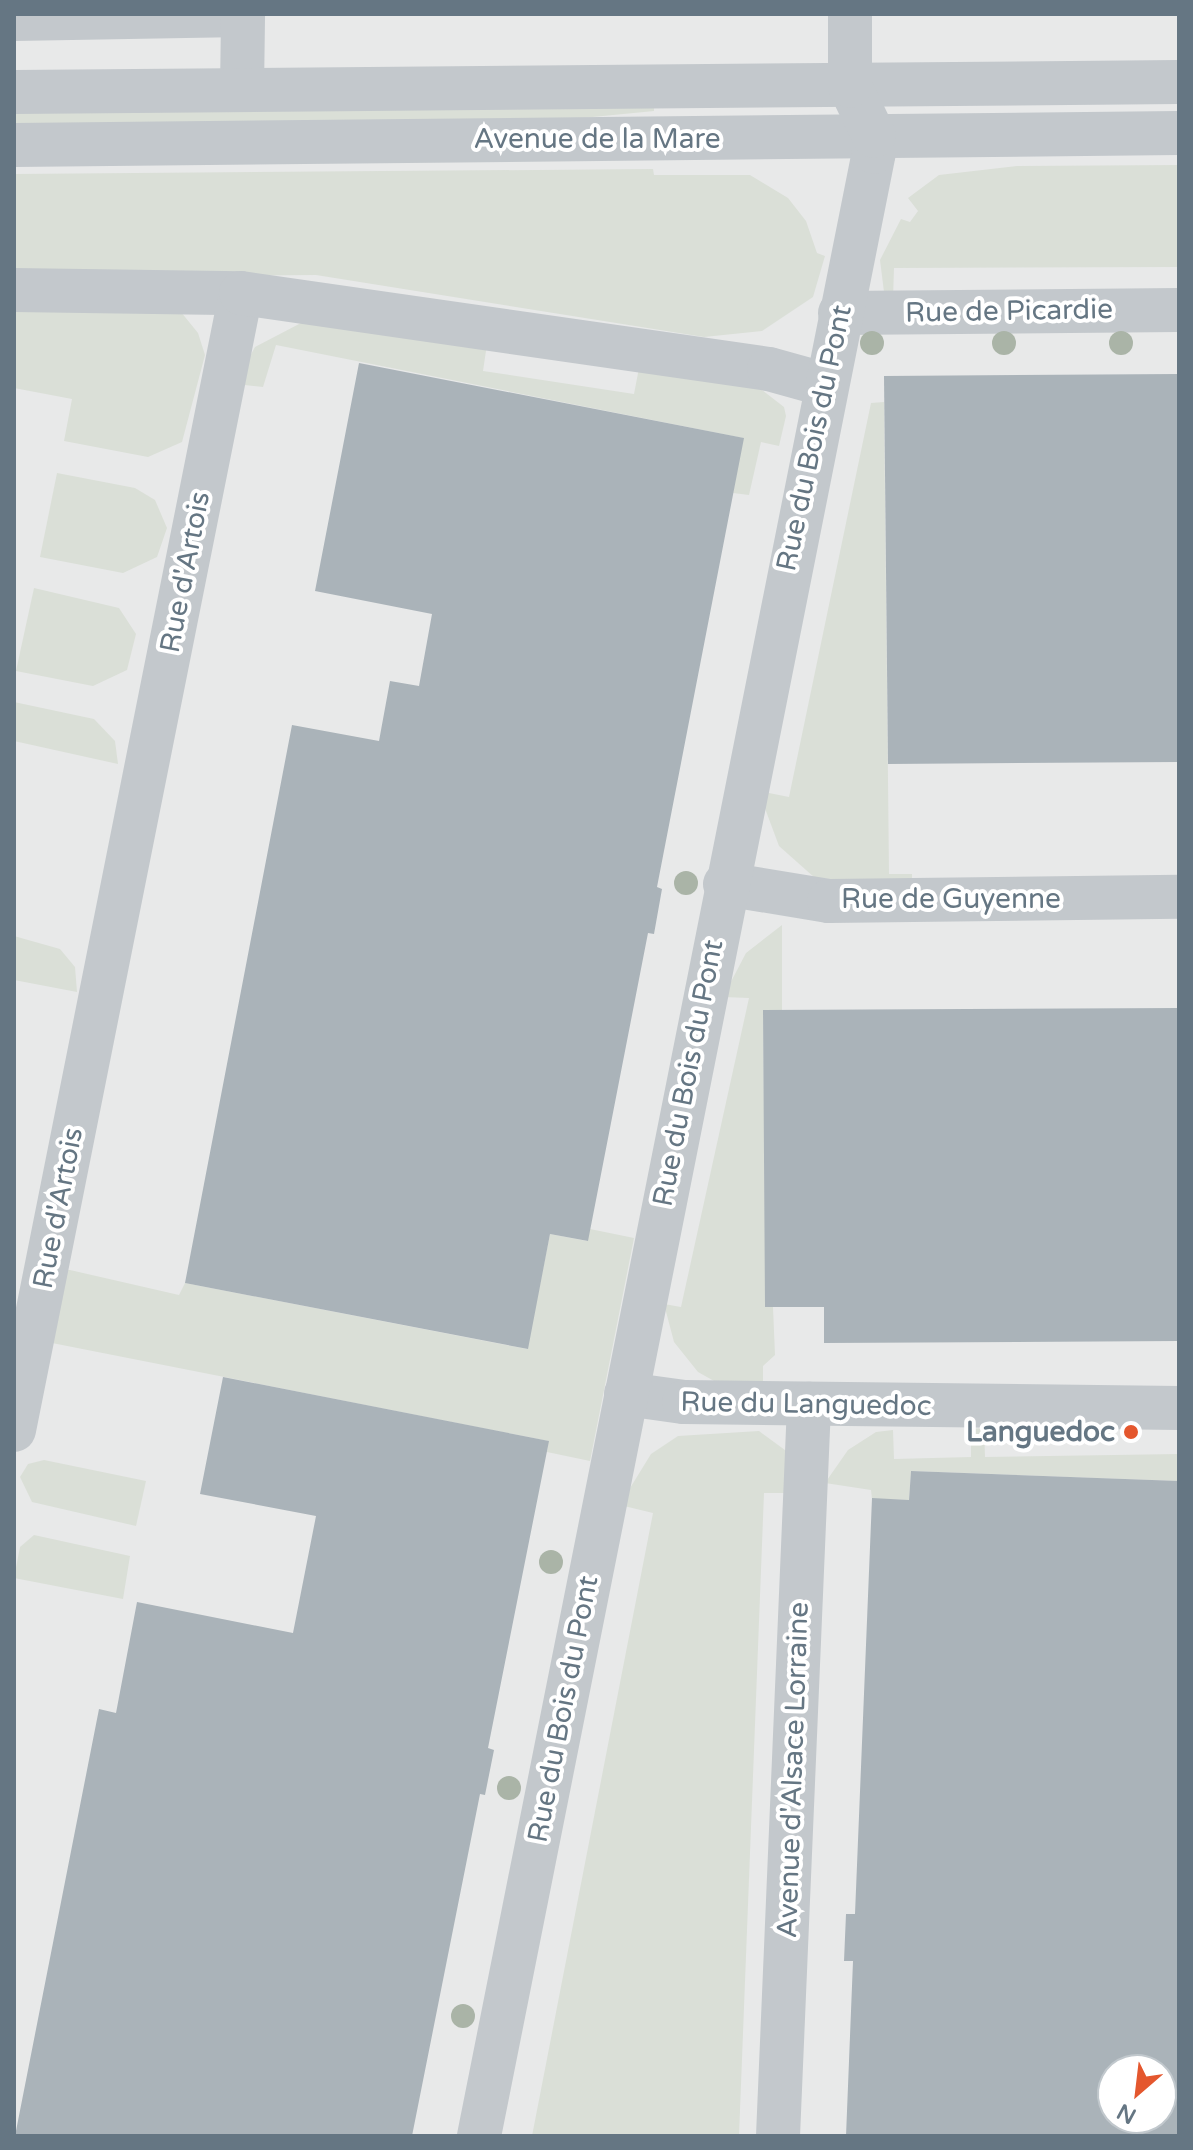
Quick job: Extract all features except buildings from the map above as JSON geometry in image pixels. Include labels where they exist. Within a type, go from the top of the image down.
[{"type":"street","points":[[850,14],[850,86],[874,136]]},
{"type":"street","points":[[14,19],[243,15],[242,90]]},
{"type":"street","name":"Avenue de la Mare","points":[[14,92],[1179,82]]},
{"type":"street","name":"Avenue de la Mare","points":[[14,145],[1179,133]]},
{"type":"street","name":"Rue du Bois du Pont","points":[[479,2136],[874,136]]},
{"type":"street","points":[[14,290],[241,293],[769,369],[823,384]]},
{"type":"street","name":"Rue d'Artois","points":[[14,1430],[241,293]]},
{"type":"street","name":"Rue de Picardie","points":[[840,313],[1179,310]]},
{"type":"street","name":"Rue de Guyenne","points":[[725,884],[829,901],[1179,897]]},
{"type":"street","name":"Rue du Languedoc","points":[[626,1394],[668,1402],[1179,1408]]},
{"type":"street","name":"Avenue d'Alsace Lorraine","points":[[778,2136],[809,1404]]},
{"type":"shaded area","points":[[14,14],[1179,14],[1179,2136],[14,2136]]},
{"type":"shaded area","points":[[654,99],[654,111],[471,129],[14,133],[14,105]]},
{"type":"shaded area","points":[[1179,165],[1179,267],[894,268],[893,299],[884,292],[880,260],[901,219],[910,222],[918,211],[908,198],[939,175],[1017,166]]},
{"type":"shaded area","points":[[653,169],[654,175],[750,175],[788,198],[806,221],[817,253],[825,256],[813,297],[762,331],[704,337],[316,275],[14,277],[14,174]]},
{"type":"shaded area","points":[[14,302],[181,312],[198,333],[205,355],[182,442],[148,457],[64,441],[72,399],[14,388]]},
{"type":"shaded area","points":[[301,323],[487,344],[483,371],[634,394],[639,368],[757,386],[784,407],[786,416],[779,446],[761,442],[749,495],[733,493],[743,438],[276,345],[263,387],[235,384],[255,347]]},
{"type":"shaded area","points":[[884,402],[889,874],[912,874],[912,885],[815,878],[779,846],[763,803],[764,792],[789,797],[871,403]]},
{"type":"shaded area","points":[[57,473],[135,488],[155,500],[167,528],[157,557],[123,573],[40,557]]},
{"type":"shaded area","points":[[34,588],[119,608],[136,634],[127,670],[93,686],[16,671]]},
{"type":"shaded area","points":[[14,702],[94,719],[115,741],[118,764],[14,741]]},
{"type":"shaded area","points":[[782,925],[782,1010],[763,1010],[766,1307],[773,1307],[775,1355],[763,1366],[763,1391],[723,1386],[698,1372],[674,1342],[664,1304],[681,1307],[749,998],[723,997],[746,953]]},
{"type":"shaded area","points":[[14,936],[60,949],[75,967],[77,992],[14,980]]},
{"type":"shaded area","points":[[590,1229],[634,1238],[590,1461],[547,1452],[548,1441],[52,1343],[61,1270],[70,1270],[179,1295],[185,1283],[527,1349],[550,1234],[587,1241]]},
{"type":"shaded area","points":[[984,1428],[985,1457],[1179,1454],[1179,1481],[911,1471],[909,1500],[872,1499],[871,1490],[825,1483],[848,1450],[876,1432],[893,1430],[894,1459],[971,1457],[971,1429]]},
{"type":"shaded area","points":[[759,1431],[789,1453],[791,1493],[764,1493],[739,2136],[532,2136],[653,1513],[624,1506],[627,1493],[651,1454],[678,1436]]},
{"type":"shaded area","points":[[44,1460],[146,1481],[136,1526],[32,1502],[20,1477],[28,1464]]},
{"type":"shaded area","points":[[34,1535],[130,1556],[123,1599],[14,1578],[20,1547]]},
{"type":"place","name":"Languedoc","points":[[1131,1432]]}]
